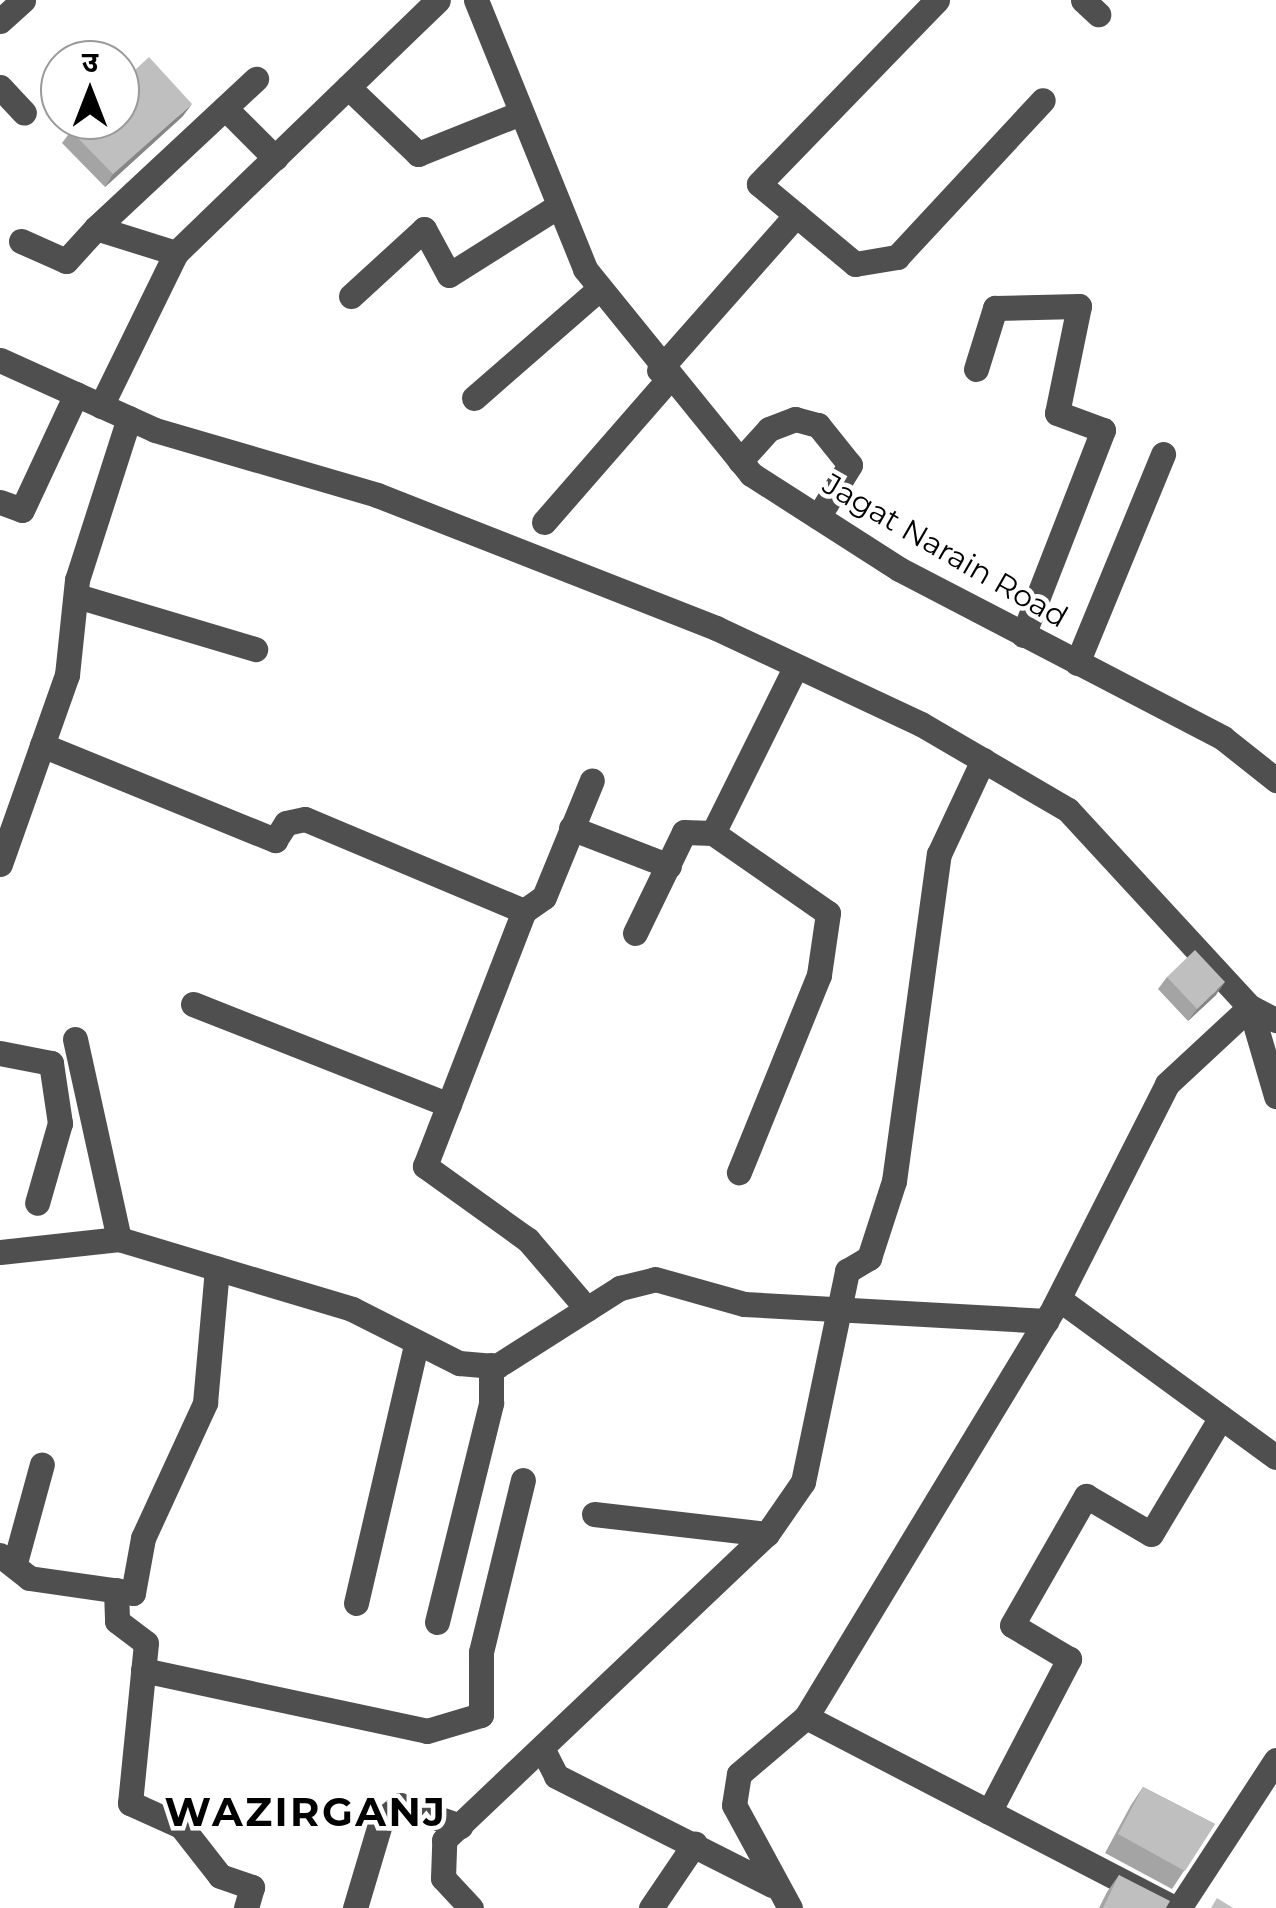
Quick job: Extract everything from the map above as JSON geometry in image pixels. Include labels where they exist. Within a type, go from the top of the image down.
[{"type":"street","points":[[0,21],[24,0]]},
{"type":"street","points":[[101,406],[176,253],[438,0]]},
{"type":"street","name":"Jagat Narain Road","points":[[476,0],[518,114],[558,206],[600,288],[663,375],[740,461],[818,517],[1023,636],[1223,738],[1276,780]]},
{"type":"street","points":[[937,0],[759,184],[855,264],[898,257],[1044,100]]},
{"type":"street","points":[[21,241],[66,261],[96,228],[256,80]]},
{"type":"street","points":[[0,87],[24,114]]},
{"type":"street","points":[[348,87],[418,154],[518,114]]},
{"type":"street","points":[[226,108],[274,158]]},
{"type":"street","points":[[351,296],[424,229],[448,276],[558,206]]},
{"type":"street","points":[[544,522],[796,215]]},
{"type":"street","points":[[96,228],[176,253]]},
{"type":"street","points":[[474,398],[600,288]]},
{"type":"street","points":[[976,369],[995,308],[1079,306],[1057,413],[1103,430],[1023,636]]},
{"type":"street","points":[[0,360],[129,418],[376,496],[796,666],[982,760],[1068,810],[1250,1007],[1276,1020]]},
{"type":"street","points":[[0,502],[22,510],[76,394]]},
{"type":"street","points":[[0,864],[67,675],[76,596],[129,418]]},
{"type":"street","points":[[740,461],[769,430],[794,419],[818,425],[850,464],[818,517]]},
{"type":"street","points":[[1077,663],[1163,454]]},
{"type":"street","points":[[76,596],[255,648]]},
{"type":"street","points":[[713,833],[796,666]]},
{"type":"street","points":[[42,746],[275,840],[286,823],[304,820],[524,910]]},
{"type":"street","points":[[471,1908],[443,1878],[444,1840],[767,1534],[803,1482],[844,1312],[847,1271],[869,1258],[894,1180],[939,854],[982,760]]},
{"type":"street","points":[[587,1309],[528,1240],[425,1166],[524,910],[544,896],[592,780]]},
{"type":"street","points":[[572,828],[669,866]]},
{"type":"street","points":[[635,933],[684,832],[713,833],[828,913],[819,975],[739,1172]]},
{"type":"street","points":[[192,1004],[448,1105]]},
{"type":"street","points":[[1250,1007],[1276,1096]]},
{"type":"street","points":[[790,1908],[772,1885],[734,1805],[739,1774],[806,1717],[1053,1310],[1167,1084],[1250,1007]]},
{"type":"street","points":[[75,1039],[119,1239]]},
{"type":"street","points":[[0,1052],[51,1063],[60,1123],[37,1202]]},
{"type":"street","points":[[0,1252],[119,1239],[352,1310],[416,1346],[492,1365],[587,1309],[655,1279],[744,1304],[894,1316],[1053,1310],[1276,1458]]},
{"type":"street","points":[[42,1464],[8,1557],[29,1578],[133,1592],[143,1538],[205,1403],[217,1268]]},
{"type":"street","points":[[356,1604],[416,1346]]},
{"type":"street","points":[[437,1622],[491,1403],[492,1365]]},
{"type":"street","points":[[990,1812],[1069,1658],[1012,1626],[1086,1496],[1152,1534],[1221,1418]]},
{"type":"street","points":[[143,1670],[428,1731],[481,1715],[481,1652],[523,1480]]},
{"type":"street","points":[[594,1514],[767,1534]]},
{"type":"street","points":[[116,1590],[117,1621],[146,1643],[130,1803],[181,1826],[220,1876],[252,1887],[246,1908]]},
{"type":"street","points":[[806,1717],[1176,1908],[1276,1760]]},
{"type":"street","points":[[542,1748],[556,1776],[772,1885]]},
{"type":"street","points":[[356,1908],[381,1820],[400,1805],[460,1826]]},
{"type":"street","points":[[651,1908],[695,1844]]},
{"type":"building","points":[[149,57],[192,104],[113,174],[80,140],[140,140],[140,65]]},
{"type":"building","points":[[1195,950],[1225,982],[1197,1009],[1167,977]]},
{"type":"building","points":[[1143,1787],[1215,1824],[1185,1871],[1118,1834]]},
{"type":"building","points":[[1119,1875],[1170,1901],[1166,1908],[1103,1908]]},
{"type":"building","points":[[1217,1898],[1233,1908],[1211,1908]]},
{"type":"district","name":"WAZIRGANJ","points":[[306,1812]]}]
